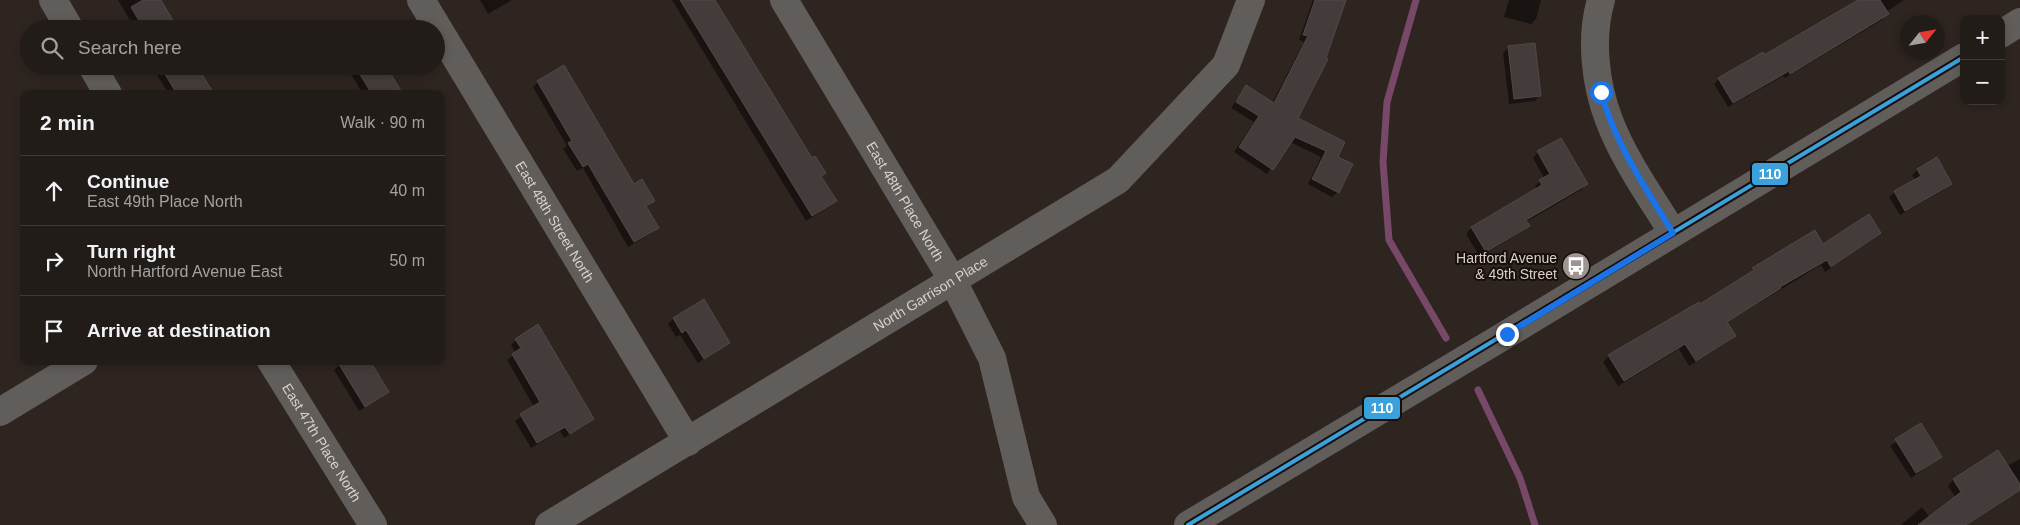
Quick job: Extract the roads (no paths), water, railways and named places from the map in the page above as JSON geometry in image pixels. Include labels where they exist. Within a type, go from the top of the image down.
[{"type":"street","points":[[52,0],[64,20]]},
{"type":"street","name":"East 48th Street North","points":[[421,0],[433,20]]},
{"type":"street","name":"East 48th Place North","points":[[784,0],[953,281],[992,358],[1026,496],[1043,525]]},
{"type":"street","name":"North Garrison Place","points":[[549,525],[1118,180],[1226,66],[1251,0]]},
{"type":"street","points":[[1601,0],[1598,11],[1595,49],[1601,92],[1608,120],[1623,150],[1673,233]]},
{"type":"street","points":[[2005,31],[2020,22]]},
{"type":"street","name":"East 48th Street North","points":[[445,40],[688,442]]},
{"type":"street","points":[[1188,525],[1960,58]]},
{"type":"street","points":[[97,75],[106,90]]},
{"type":"street","points":[[0,412],[77,365]]},
{"type":"street","name":"East 47th Place North","points":[[273,365],[373,525]]},
{"type":"waterway","points":[[1416,0],[1387,102],[1383,162],[1389,240],[1446,338]]},
{"type":"waterway","points":[[1478,390],[1520,478],[1535,525]]},
{"type":"place","name":"Hartford Avenue & 49th Street","points":[[1576,266]]}]
